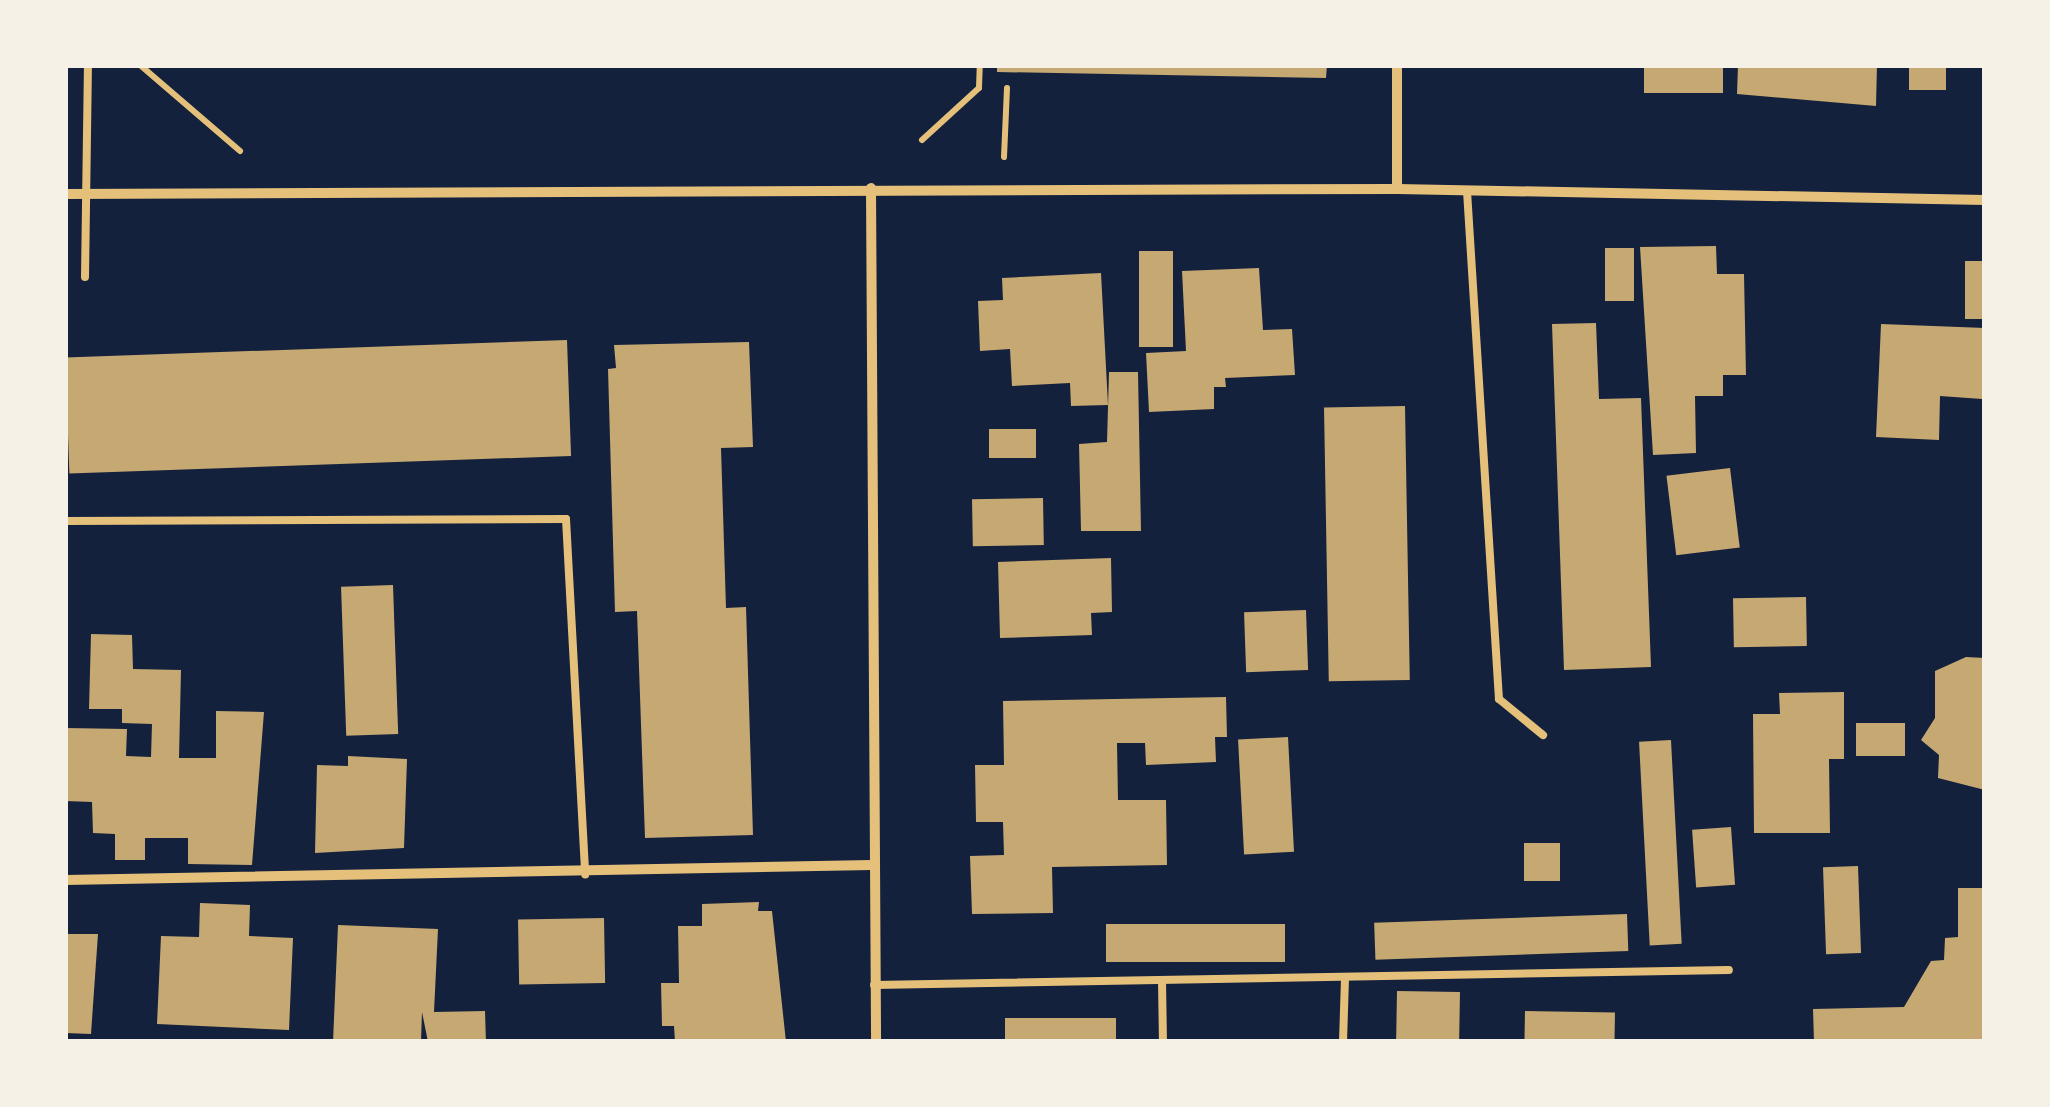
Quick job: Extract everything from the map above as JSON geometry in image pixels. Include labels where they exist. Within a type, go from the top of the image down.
[{"type":"street","points":[[1396,65],[1397,189]]},
{"type":"street","points":[[871,188],[876,1042]]},
{"type":"street","points":[[65,194],[1397,189],[1985,200]]},
{"type":"street","points":[[65,880],[585,874],[872,865]]},
{"type":"lane","points":[[85,277],[88,65]]},
{"type":"lane","points":[[1467,191],[1499,700],[1543,736]]},
{"type":"lane","points":[[65,521],[566,519],[585,874]]},
{"type":"lane","points":[[874,986],[1729,970]]},
{"type":"lane","points":[[1344,1042],[1346,977]]},
{"type":"lane","points":[[1162,980],[1163,1042]]},
{"type":"path","points":[[140,65],[240,151]]},
{"type":"path","points":[[922,140],[979,88],[980,65]]},
{"type":"path","points":[[1002,188],[1008,88]]},
{"type":"building","points":[[997,65],[1327,65],[1326,78],[997,72]]},
{"type":"building","points":[[1644,65],[1723,65],[1723,93],[1644,93]]},
{"type":"building","points":[[1738,65],[1877,65],[1876,106],[1737,94]]},
{"type":"building","points":[[1909,65],[1946,65],[1946,90],[1909,90]]},
{"type":"building","points":[[1716,246],[1717,274],[1744,274],[1746,375],[1723,375],[1723,396],[1695,396],[1696,453],[1653,455],[1640,247]]},
{"type":"building","points":[[1605,248],[1634,248],[1634,301],[1605,301]]},
{"type":"building","points":[[1139,251],[1173,251],[1173,347],[1139,347]]},
{"type":"building","points":[[1965,261],[1985,261],[1985,319],[1965,319]]},
{"type":"building","points":[[1259,268],[1263,330],[1292,329],[1295,375],[1225,378],[1226,387],[1214,387],[1214,409],[1149,412],[1146,353],[1186,351],[1182,271]]},
{"type":"building","points":[[1101,273],[1108,405],[1071,406],[1070,383],[1012,386],[1010,349],[980,351],[978,301],[1003,300],[1002,278]]},
{"type":"building","points":[[1596,323],[1599,399],[1641,398],[1651,667],[1564,670],[1552,324]]},
{"type":"building","points":[[1881,324],[1985,328],[1982,399],[1940,396],[1939,440],[1876,437]]},
{"type":"building","points":[[567,340],[571,456],[69,473],[65,358]]},
{"type":"building","points":[[749,342],[753,447],[721,448],[726,608],[746,607],[753,835],[645,838],[637,611],[615,612],[608,369],[616,368],[614,345]]},
{"type":"building","points":[[1109,372],[1138,372],[1141,531],[1081,531],[1079,444],[1107,442]]},
{"type":"building","points":[[1405,406],[1410,680],[1329,681],[1324,407]]},
{"type":"building","points":[[989,429],[1036,429],[1036,458],[989,458]]},
{"type":"building","points":[[1730,468],[1740,547],[1676,555],[1666,476]]},
{"type":"building","points":[[1043,498],[1044,545],[973,546],[972,499]]},
{"type":"building","points":[[1111,558],[1112,612],[1091,613],[1092,635],[1000,638],[998,562]]},
{"type":"building","points":[[393,585],[398,734],[346,736],[341,587]]},
{"type":"building","points":[[1806,597],[1807,646],[1734,647],[1733,598]]},
{"type":"building","points":[[1306,610],[1308,670],[1246,672],[1244,612]]},
{"type":"building","points":[[91,634],[132,635],[133,669],[181,670],[179,758],[216,758],[216,711],[264,712],[252,865],[188,864],[188,838],[145,838],[145,860],[115,860],[115,834],[93,833],[92,802],[65,801],[65,728],[127,729],[126,756],[151,757],[152,724],[122,723],[122,709],[89,709]]},
{"type":"building","points":[[1966,657],[1985,658],[1985,790],[1938,778],[1939,755],[1921,740],[1935,718],[1935,671]]},
{"type":"building","points":[[1844,692],[1844,759],[1829,759],[1830,833],[1754,833],[1753,714],[1780,714],[1779,693]]},
{"type":"building","points":[[1226,697],[1227,737],[1215,737],[1216,762],[1146,765],[1145,743],[1117,743],[1118,800],[1166,800],[1167,865],[1052,867],[1053,913],[972,914],[970,856],[1004,855],[1003,822],[976,822],[975,765],[1004,765],[1003,701]]},
{"type":"building","points":[[1856,723],[1905,723],[1905,756],[1856,756]]},
{"type":"building","points":[[1288,737],[1294,852],[1244,854],[1238,740]]},
{"type":"building","points":[[1671,740],[1682,944],[1650,945],[1639,742]]},
{"type":"building","points":[[348,756],[407,759],[404,848],[315,853],[317,765],[348,766]]},
{"type":"building","points":[[1731,827],[1735,885],[1696,888],[1692,830]]},
{"type":"building","points":[[1524,843],[1560,843],[1560,881],[1524,881]]},
{"type":"building","points":[[1858,866],[1861,953],[1826,954],[1823,867]]},
{"type":"building","points":[[1958,888],[1985,888],[1985,1042],[1814,1042],[1813,1009],[1904,1007],[1931,961],[1944,960],[1945,938],[1958,937]]},
{"type":"building","points":[[759,902],[758,911],[772,911],[786,1042],[675,1042],[674,1026],[662,1026],[661,983],[679,983],[678,926],[702,926],[702,904]]},
{"type":"building","points":[[200,903],[250,905],[249,936],[293,938],[289,1030],[157,1024],[161,936],[199,937]]},
{"type":"building","points":[[1627,914],[1628,951],[1375,960],[1374,923]]},
{"type":"building","points":[[604,918],[605,983],[519,984],[518,920]]},
{"type":"building","points":[[1106,924],[1285,924],[1285,962],[1106,962]]},
{"type":"building","points":[[338,925],[438,929],[434,1012],[485,1011],[486,1042],[428,1042],[422,1012],[421,1042],[333,1042]]},
{"type":"building","points":[[65,934],[98,934],[91,1034],[65,1033]]},
{"type":"building","points":[[1397,991],[1460,992],[1459,1042],[1396,1042]]},
{"type":"building","points":[[1525,1011],[1615,1013],[1614,1042],[1524,1042]]},
{"type":"building","points":[[1005,1018],[1116,1018],[1116,1042],[1005,1042]]}]
